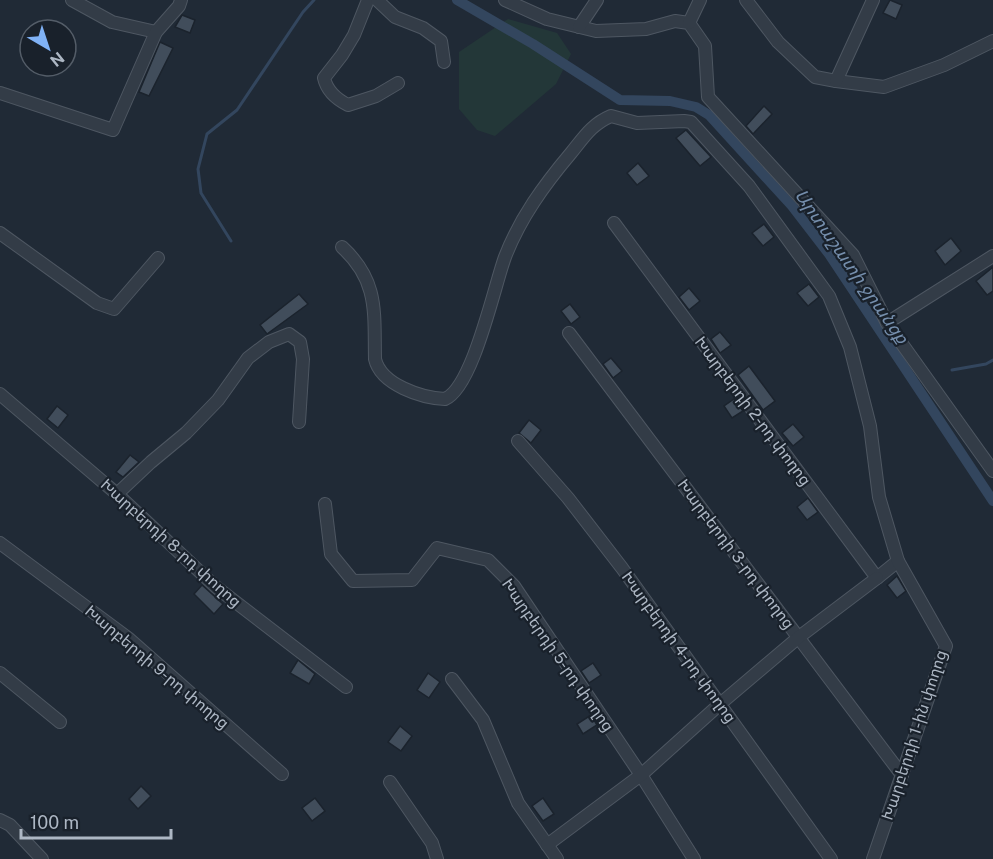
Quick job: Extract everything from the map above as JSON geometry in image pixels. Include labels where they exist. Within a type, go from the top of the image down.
[{"type":"street","points":[[72,0],[112,22],[156,32]]},
{"type":"street","points":[[0,93],[113,130],[156,32],[179,6],[181,0]]},
{"type":"street","points":[[368,0],[354,35],[324,78],[326,87],[338,100],[348,105],[376,96],[398,82]]},
{"type":"street","points":[[376,0],[395,17],[423,28],[441,41],[444,62]]},
{"type":"street","points":[[505,0],[547,20],[596,31],[646,29],[675,21],[689,23],[705,46],[708,97],[853,255],[887,323],[993,471]]},
{"type":"street","points":[[579,27],[597,0]]},
{"type":"street","points":[[689,23],[700,0]]},
{"type":"street","points":[[746,0],[778,42],[815,77],[836,81],[885,87],[944,65],[993,41]]},
{"type":"street","points":[[836,81],[873,0]]},
{"type":"street","name":"Խարբերդի 1-ին փողոց","points":[[342,247],[362,269],[371,288],[375,359],[378,369],[403,388],[419,396],[445,399],[459,388],[470,365],[505,257],[529,208],[544,185],[597,122],[613,116],[637,123],[684,121],[691,123],[749,186],[829,296],[850,347],[870,426],[879,497],[898,561],[946,646],[873,859]]},
{"type":"street","name":"Խարբերդի 2-րդ փողոց","points":[[614,223],[877,578]]},
{"type":"street","points":[[0,232],[97,303],[114,309],[158,258]]},
{"type":"street","points":[[887,323],[993,256]]},
{"type":"street","name":"Խարբերդի 3-րդ փողոց","points":[[569,333],[902,775]]},
{"type":"street","points":[[117,494],[186,433],[218,400],[248,358],[269,342],[289,334],[300,342],[303,359],[299,422]]},
{"type":"street","name":"Խարբերդի 8-րդ փողոց","points":[[0,394],[117,494],[216,587],[346,687]]},
{"type":"street","name":"Խարբերդի 4-րդ փողոց","points":[[518,441],[568,498],[609,550],[831,859]]},
{"type":"street","name":"Խարբերդի 5-րդ փողոց","points":[[325,504],[331,554],[353,581],[412,580],[437,548],[488,560],[514,586],[641,775],[694,859]]},
{"type":"street","name":"Խարբերդի 9-րդ փողոց","points":[[0,543],[128,638],[282,774]]},
{"type":"street","points":[[547,845],[641,775],[799,637],[898,561]]},
{"type":"street","points":[[0,674],[60,722]]},
{"type":"street","points":[[452,679],[483,720],[519,803],[557,859]]},
{"type":"street","points":[[390,782],[432,843],[437,859]]},
{"type":"street","points":[[0,820],[10,825],[42,859]]},
{"type":"green space","points":[[508,19],[557,33],[571,54],[556,84],[495,136],[477,130],[459,109],[459,52]]},
{"type":"building","points":[[890,0],[902,5],[896,19],[883,13]]},
{"type":"building","points":[[182,15],[195,20],[190,33],[175,27]]},
{"type":"building","points":[[160,42],[173,48],[149,96],[139,92]]},
{"type":"building","points":[[764,106],[772,114],[753,134],[746,126]]},
{"type":"building","points":[[686,130],[711,157],[700,166],[676,138]]},
{"type":"building","points":[[638,163],[649,176],[637,185],[627,173]]},
{"type":"building","points":[[764,224],[774,237],[763,246],[752,233]]},
{"type":"building","points":[[951,238],[961,251],[945,265],[935,251]]},
{"type":"building","points":[[993,267],[993,291],[987,295],[976,281]]},
{"type":"building","points":[[809,284],[819,297],[808,306],[797,293]]},
{"type":"building","points":[[689,288],[700,301],[689,310],[679,297]]},
{"type":"building","points":[[299,294],[308,304],[267,334],[260,325]]},
{"type":"building","points":[[570,304],[580,317],[571,324],[561,311]]},
{"type":"building","points":[[720,332],[731,345],[720,353],[711,339]]},
{"type":"building","points":[[611,358],[622,371],[613,378],[603,364]]},
{"type":"building","points":[[749,366],[775,401],[763,410],[738,375]]},
{"type":"building","points":[[734,399],[743,411],[732,418],[724,406]]},
{"type":"building","points":[[57,406],[68,415],[58,428],[47,419]]},
{"type":"building","points":[[529,420],[541,430],[531,443],[519,433]]},
{"type":"building","points":[[793,424],[804,437],[793,446],[782,433]]},
{"type":"building","points":[[130,455],[139,462],[123,477],[116,472]]},
{"type":"building","points":[[808,498],[818,512],[807,520],[797,507]]},
{"type":"building","points":[[897,576],[906,591],[897,598],[887,585]]},
{"type":"building","points":[[202,585],[223,604],[214,614],[194,594]]},
{"type":"building","points":[[298,660],[315,674],[309,684],[290,673]]},
{"type":"building","points":[[593,663],[601,675],[589,683],[581,671]]},
{"type":"building","points":[[428,673],[440,682],[429,698],[417,690]]},
{"type":"building","points":[[591,715],[597,725],[583,734],[577,724]]},
{"type":"building","points":[[400,726],[412,736],[401,751],[388,742]]},
{"type":"building","points":[[141,786],[151,796],[138,809],[129,799]]},
{"type":"building","points":[[315,798],[325,811],[312,821],[302,808]]},
{"type":"building","points":[[543,798],[554,814],[543,821],[532,806]]},
{"type":"waterway","points":[[231,241],[201,193],[198,169],[207,134],[237,110],[303,12],[314,0]]},
{"type":"waterway","name":"Արտաշատի ջրանցք","points":[[457,0],[533,44],[620,100],[670,101],[696,107],[709,115],[792,206],[829,254],[993,501]]},
{"type":"waterway","points":[[952,370],[986,364],[993,360]]}]
